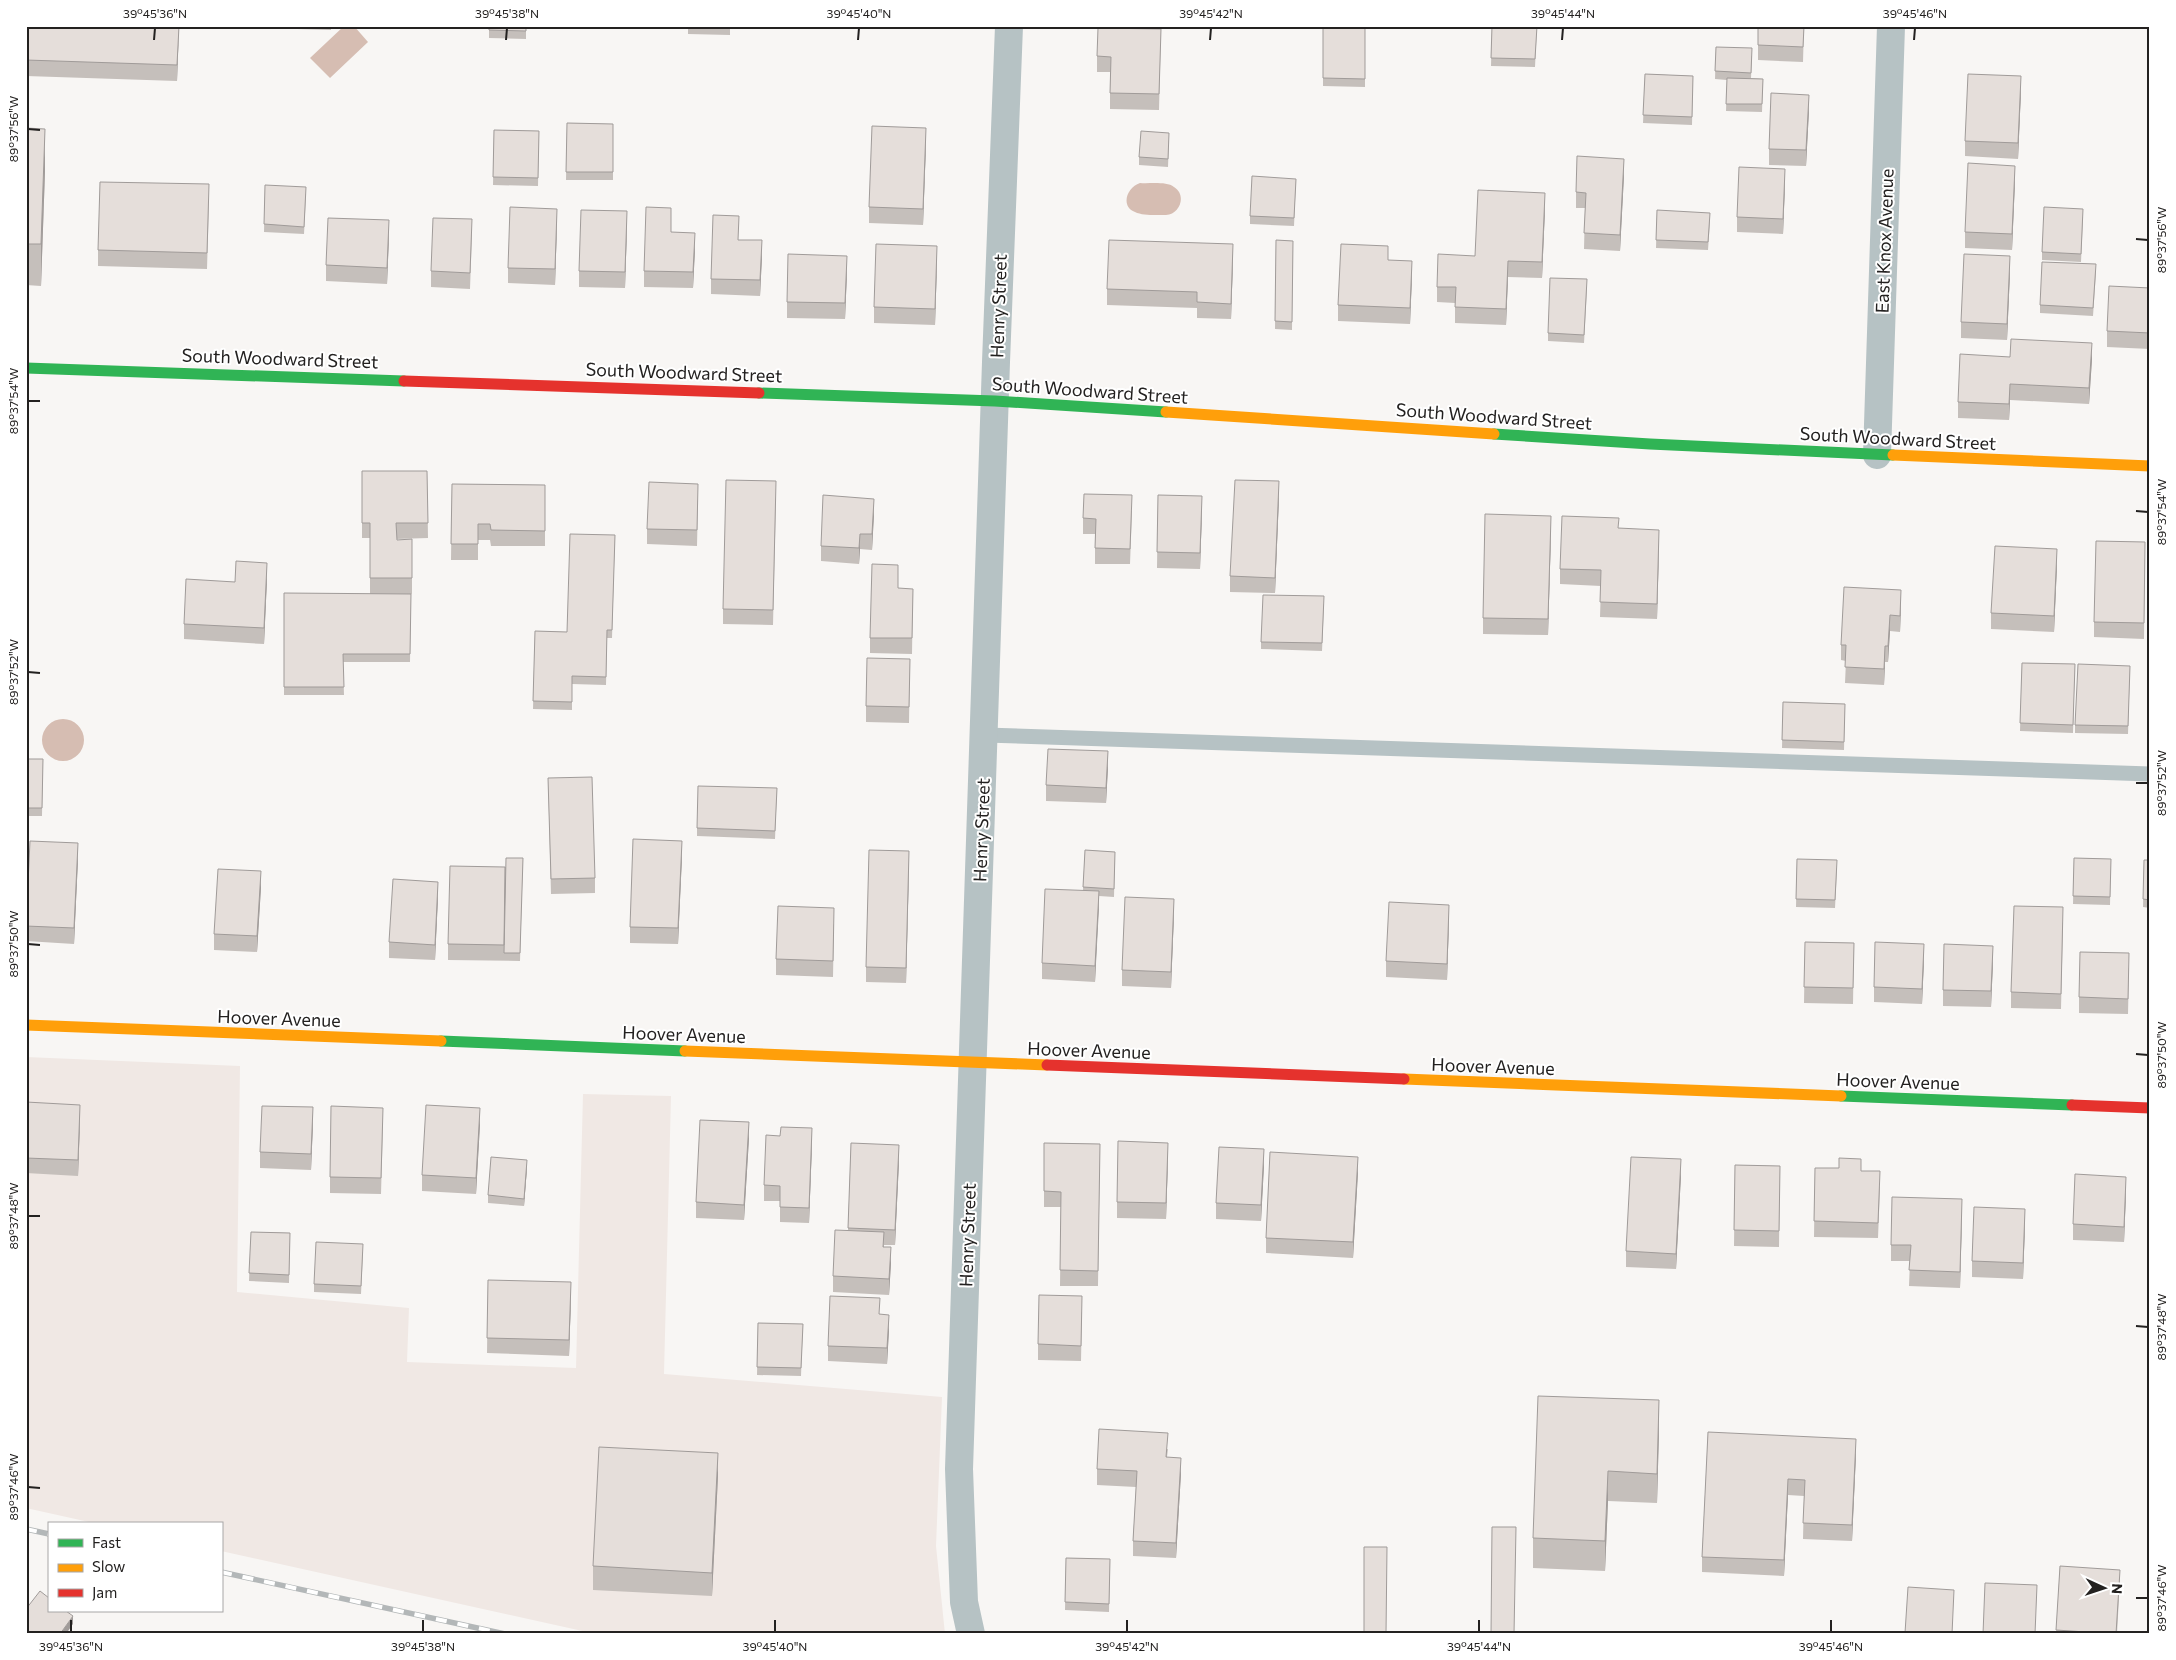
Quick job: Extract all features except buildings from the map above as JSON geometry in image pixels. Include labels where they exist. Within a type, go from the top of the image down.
[{"type":"street","name":"Henry Street","points":[[971,1634],[964,1602],[959,1469],[1009,26]]},
{"type":"street","name":"East Knox Avenue","points":[[1877,455],[1892,26]]},
{"type":"street","name":"South Woodward Street","points":[[26,368],[995,401],[1650,444],[2150,466]]},
{"type":"street","name":"Hoover Avenue","points":[[26,1025],[2150,1108]]},
{"type":"lane","points":[[985,735],[2150,774]]},
{"type":"shaded area","points":[[344,26],[354,26],[368,42],[330,78],[310,58]]},
{"type":"shaded area","points":[[1140,183],[1171,185],[1178,190],[1180,195],[1181,199],[1178,208],[1171,214],[1166,215],[1142,214],[1130,209],[1127,197],[1132,188]]},
{"type":"shaded area","points":[[67,719],[75,722],[81,728],[84,740],[81,752],[75,758],[59,761],[51,758],[45,752],[42,736],[45,728],[51,722]]},
{"type":"shaded area","points":[[26,1057],[240,1066],[237,1292],[409,1308],[407,1362],[576,1368],[583,1094],[671,1096],[664,1374],[942,1397],[936,1546],[945,1634],[596,1634],[222,1551],[222,1522],[89,1522],[26,1508]]},
{"type":"railway","points":[[26,1529],[48,1534]]},
{"type":"railway","points":[[222,1572],[505,1634]]},
{"type":"traffic: fast","points":[[26,368],[404,381]]},
{"type":"traffic: fast","points":[[759,393],[995,401],[1166,412]]},
{"type":"traffic: fast","points":[[1494,434],[1650,444],[1893,455]]},
{"type":"traffic: fast","points":[[441,1041],[685,1051]]},
{"type":"traffic: fast","points":[[1841,1096],[2072,1105]]},
{"type":"traffic: slow","points":[[1166,412],[1494,434]]},
{"type":"traffic: slow","points":[[1893,455],[2150,466]]},
{"type":"traffic: slow","points":[[26,1025],[441,1041]]},
{"type":"traffic: slow","points":[[685,1051],[1047,1065]]},
{"type":"traffic: slow","points":[[1404,1079],[1841,1096]]},
{"type":"traffic: jam","points":[[404,381],[759,393]]},
{"type":"traffic: jam","points":[[1047,1065],[1404,1079]]},
{"type":"traffic: jam","points":[[2072,1105],[2150,1108]]}]
